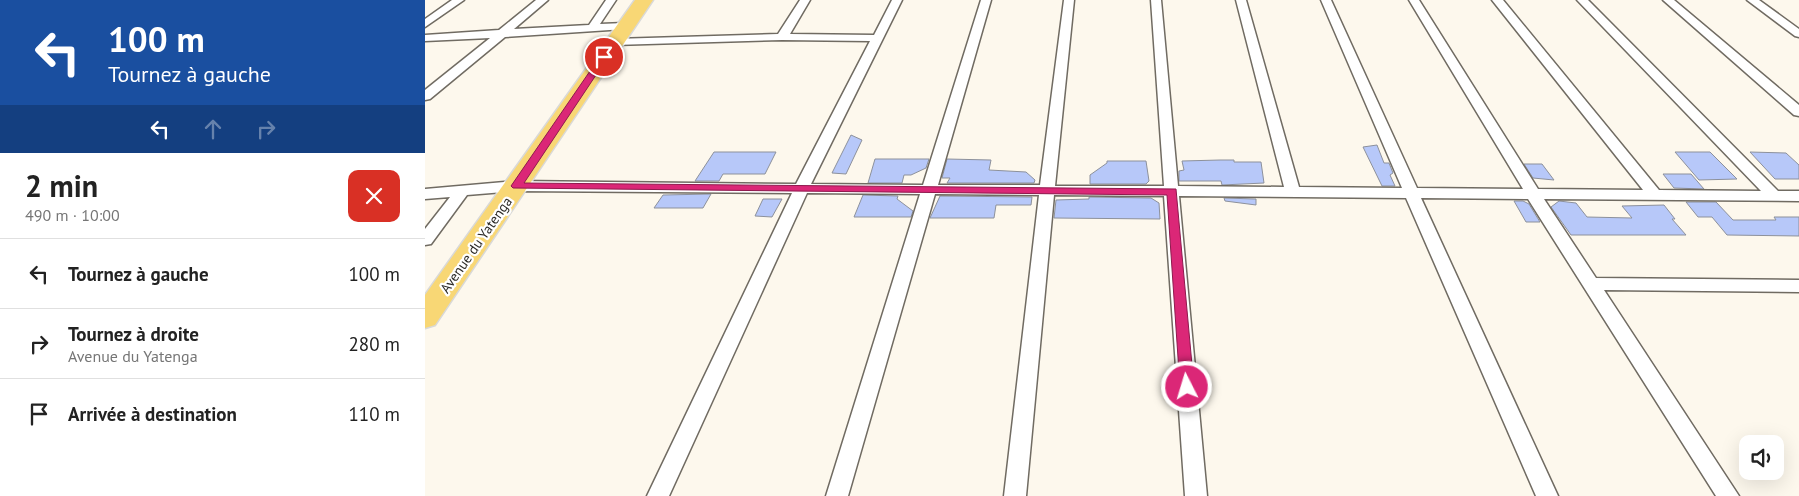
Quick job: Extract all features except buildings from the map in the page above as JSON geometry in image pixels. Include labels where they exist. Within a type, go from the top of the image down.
[{"type":"main road","name":"Avenue du Yatenga","points":[[425,317],[644,0]]},
{"type":"street","points":[[425,24],[459,0]]},
{"type":"street","points":[[425,96],[543,0]]},
{"type":"street","points":[[593,27],[611,0]]},
{"type":"street","points":[[782,37],[805,0]]},
{"type":"street","points":[[658,496],[801,189],[897,0]]},
{"type":"street","points":[[837,496],[986,0]]},
{"type":"street","points":[[1015,496],[1069,0]]},
{"type":"street","points":[[1156,0],[1196,496]]},
{"type":"street","points":[[1241,0],[1293,192]]},
{"type":"street","points":[[1326,0],[1547,496]]},
{"type":"street","points":[[1414,0],[1533,194],[1728,496]]},
{"type":"street","points":[[1497,0],[1655,195]]},
{"type":"street","points":[[1582,0],[1774,196]]},
{"type":"street","points":[[1668,0],[1799,112]]},
{"type":"street","points":[[1752,0],[1799,34]]},
{"type":"street","points":[[425,38],[593,27],[620,34],[878,38]]},
{"type":"street","points":[[425,194],[516,186],[1799,196]]},
{"type":"street","points":[[425,240],[462,191]]},
{"type":"street","points":[[1591,284],[1799,286]]},
{"type":"route","points":[[604,57],[516,186],[1172,192],[1187,387]]}]
